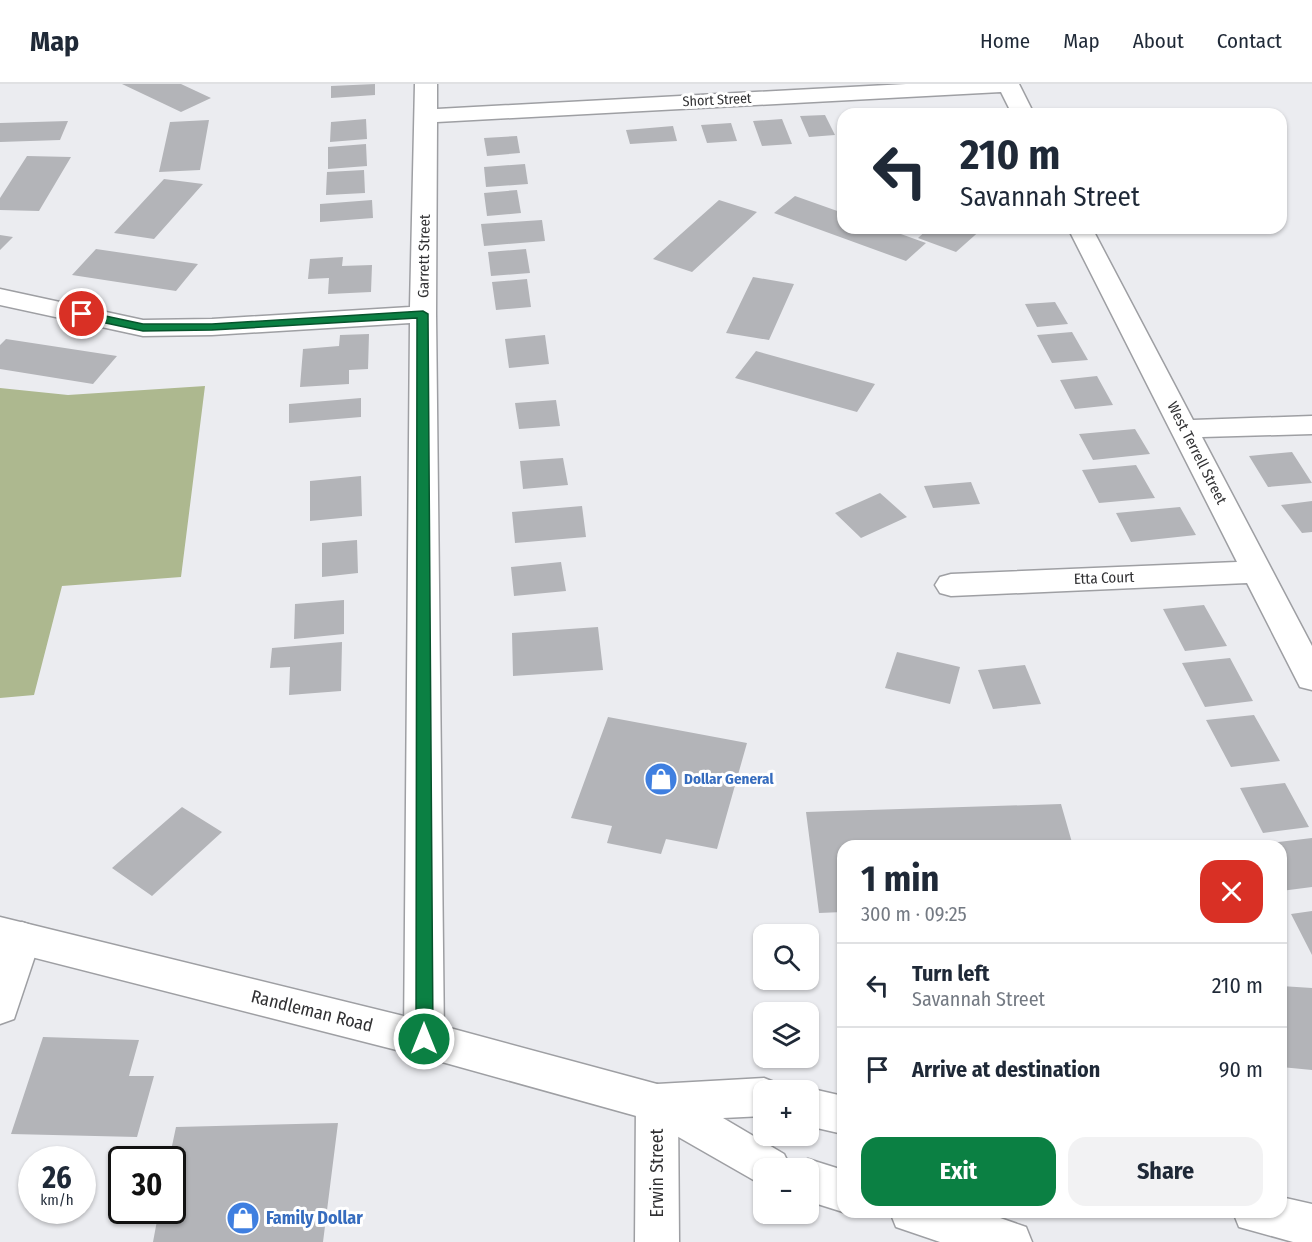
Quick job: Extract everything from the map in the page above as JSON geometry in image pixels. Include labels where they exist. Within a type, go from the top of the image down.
[{"type":"street","name":"Garrett Street","points":[[424,1039],[423,314],[426,84]]},
{"type":"street","name":"Short Street","points":[[426,116],[1008,84]]},
{"type":"street","points":[[1008,84],[1020,108]]},
{"type":"street","name":"West Terrell Street","points":[[1083,234],[1312,678]]},
{"type":"street","points":[[0,297],[143,328],[212,327],[423,314]]},
{"type":"street","points":[[1185,429],[1312,425]]},
{"type":"street","name":"Etta Court","points":[[951,585],[1257,572]]},
{"type":"street","points":[[0,1007],[11,936]]},
{"type":"street","name":"Randleman Road","points":[[11,936],[424,1039],[657,1103],[753,1159]]},
{"type":"street","name":"Randleman Road","points":[[657,1103],[753,1098]]},
{"type":"street","name":"Erwin Street","points":[[657,1103],[657,1242]]},
{"type":"street","points":[[819,1110],[837,1114]]},
{"type":"street","points":[[819,1183],[837,1189]]},
{"type":"street","points":[[932,1218],[1010,1242]]},
{"type":"street","points":[[1279,1218],[1312,1226]]},
{"type":"green space","points":[[205,386],[181,577],[62,586],[34,695],[0,698],[0,388],[68,395]]},
{"type":"building","points":[[122,84],[181,84],[211,98],[181,112]]},
{"type":"building","points":[[375,84],[375,95],[331,98],[331,86]]},
{"type":"building","points":[[825,115],[835,135],[809,137],[800,116]]},
{"type":"building","points":[[366,119],[367,139],[330,142],[331,122]]},
{"type":"building","points":[[782,119],[792,144],[762,146],[753,121]]},
{"type":"building","points":[[209,120],[200,170],[159,172],[170,122]]},
{"type":"building","points":[[68,121],[60,140],[0,142],[0,123]]},
{"type":"building","points":[[731,123],[737,141],[707,143],[701,125]]},
{"type":"building","points":[[673,126],[677,141],[630,144],[626,130]]},
{"type":"building","points":[[517,136],[520,153],[487,156],[484,138]]},
{"type":"building","points":[[366,144],[367,166],[328,169],[328,147]]},
{"type":"building","points":[[27,156],[71,157],[39,211],[0,210],[0,198]]},
{"type":"building","points":[[525,164],[528,184],[486,187],[484,167]]},
{"type":"building","points":[[364,170],[365,193],[326,195],[327,172]]},
{"type":"building","points":[[164,179],[203,184],[154,239],[114,233]]},
{"type":"building","points":[[517,190],[521,213],[487,216],[484,193]]},
{"type":"building","points":[[795,196],[837,211],[837,234],[901,234],[926,243],[906,261],[774,213]]},
{"type":"building","points":[[372,200],[373,218],[320,222],[320,204]]},
{"type":"building","points":[[719,200],[757,212],[692,272],[653,259]]},
{"type":"building","points":[[542,220],[545,241],[484,246],[481,224]]},
{"type":"building","points":[[922,234],[976,234],[956,252],[918,238]]},
{"type":"building","points":[[0,235],[13,237],[0,250]]},
{"type":"building","points":[[96,249],[198,264],[176,291],[72,275]]},
{"type":"building","points":[[526,249],[530,273],[491,276],[488,252]]},
{"type":"building","points":[[343,257],[342,266],[372,265],[371,292],[328,294],[329,278],[308,279],[310,259]]},
{"type":"building","points":[[753,277],[794,284],[769,340],[726,333]]},
{"type":"building","points":[[527,279],[531,307],[496,310],[492,282]]},
{"type":"building","points":[[1055,302],[1068,324],[1037,327],[1025,304]]},
{"type":"building","points":[[1072,332],[1088,360],[1052,363],[1037,335]]},
{"type":"building","points":[[369,334],[368,369],[349,370],[349,384],[300,387],[303,349],[339,346],[340,335]]},
{"type":"building","points":[[545,335],[549,364],[509,368],[505,339]]},
{"type":"building","points":[[6,339],[117,356],[93,384],[0,369],[0,345]]},
{"type":"building","points":[[756,351],[875,384],[857,412],[735,378]]},
{"type":"building","points":[[1097,376],[1113,405],[1075,409],[1060,380]]},
{"type":"building","points":[[361,398],[361,417],[289,423],[289,404]]},
{"type":"building","points":[[556,400],[560,426],[519,429],[515,403]]},
{"type":"building","points":[[1135,429],[1150,454],[1093,460],[1079,434]]},
{"type":"building","points":[[1292,452],[1312,483],[1268,487],[1249,456]]},
{"type":"building","points":[[563,458],[568,485],[523,489],[520,461]]},
{"type":"building","points":[[1136,465],[1155,498],[1099,503],[1082,470]]},
{"type":"building","points":[[361,476],[362,516],[310,521],[310,481]]},
{"type":"building","points":[[971,482],[980,504],[933,508],[924,486]]},
{"type":"building","points":[[880,493],[907,517],[861,538],[835,513]]},
{"type":"building","points":[[1312,501],[1312,532],[1302,533],[1281,505]]},
{"type":"building","points":[[582,506],[586,537],[515,543],[512,512]]},
{"type":"building","points":[[1180,507],[1196,535],[1131,542],[1116,513]]},
{"type":"building","points":[[357,540],[358,573],[322,577],[322,543]]},
{"type":"building","points":[[561,562],[566,591],[514,596],[511,567]]},
{"type":"building","points":[[344,600],[344,634],[294,639],[295,604]]},
{"type":"building","points":[[1204,605],[1227,646],[1185,651],[1163,609]]},
{"type":"building","points":[[598,627],[603,670],[513,676],[512,633]]},
{"type":"building","points":[[342,642],[341,691],[289,695],[290,667],[270,668],[272,648]]},
{"type":"building","points":[[897,652],[960,667],[950,704],[885,688]]},
{"type":"building","points":[[1230,658],[1253,701],[1205,707],[1182,663]]},
{"type":"building","points":[[1025,665],[1041,704],[993,709],[978,670]]},
{"type":"building","points":[[1254,715],[1280,761],[1231,767],[1206,720]]},
{"type":"building","points":[[608,717],[747,743],[717,849],[666,839],[661,854],[607,843],[612,826],[571,818]]},
{"type":"building","points":[[1285,783],[1309,827],[1263,833],[1240,788]]},
{"type":"building","points":[[1061,804],[1071,840],[837,840],[837,912],[819,913],[806,812]]},
{"type":"building","points":[[182,807],[222,832],[152,896],[112,868]]},
{"type":"building","points":[[1312,838],[1312,887],[1287,890],[1287,841]]},
{"type":"building","points":[[1312,911],[1312,955],[1291,914]]},
{"type":"building","points":[[1287,986],[1312,988],[1312,1070],[1287,1068]]},
{"type":"building","points":[[43,1037],[139,1040],[129,1076],[154,1076],[137,1137],[11,1134]]},
{"type":"building","points":[[338,1123],[323,1242],[153,1242],[156,1224],[186,1224],[186,1146],[172,1146],[176,1127]]},
{"type":"place","name":"Dollar General","points":[[661,779]]},
{"type":"place","name":"Family Dollar","points":[[243,1218]]},
{"type":"route","points":[[82,314],[143,328],[212,327],[423,314],[424,1039]]}]
